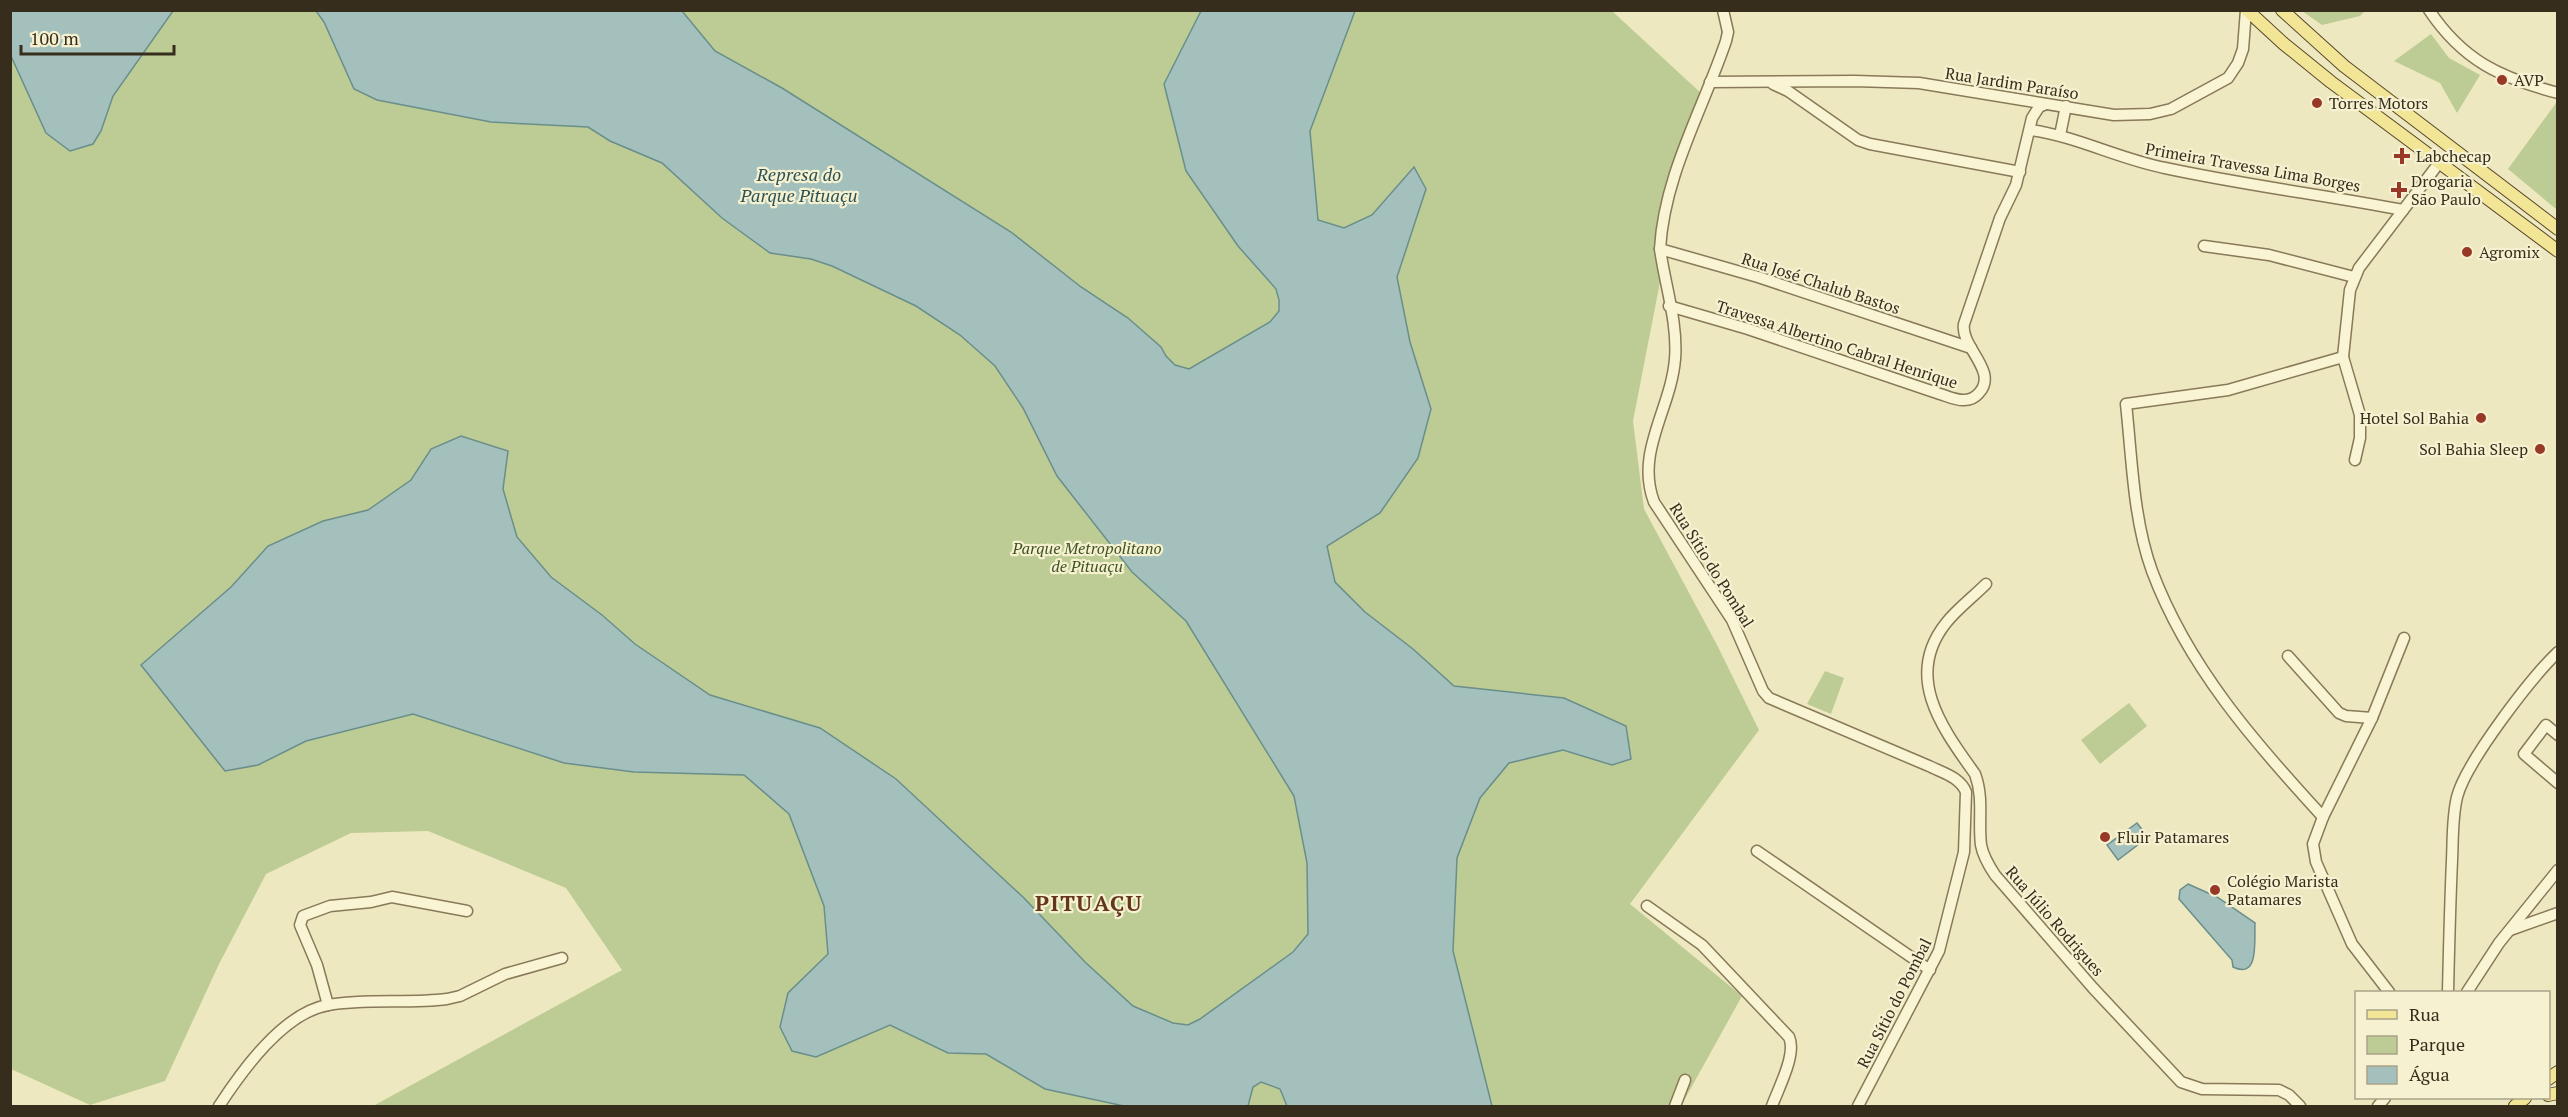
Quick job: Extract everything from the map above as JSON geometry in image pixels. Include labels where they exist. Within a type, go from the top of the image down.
[{"type":"main road","points":[[2246,10],[2331,82],[2558,251]]},
{"type":"main road","points":[[2282,10],[2344,66],[2558,229]]},
{"type":"street","name":"Rua Jardim Paraíso","points":[[1710,82],[1919,83],[2114,115],[2150,114],[2171,109],[2208,91],[2228,78],[2238,63],[2245,36],[2246,10]]},
{"type":"street","points":[[2429,10],[2451,40],[2479,62],[2510,79],[2558,93]]},
{"type":"street","name":"Rua Sítio do Pombal","points":[[1722,11],[1728,32],[1672,184],[1661,235],[1660,249],[1675,337],[1675,362],[1647,460],[1649,490],[1654,502],[1732,620],[1763,691],[1778,703],[1955,778],[1963,784],[1966,792],[1966,835],[1944,938],[1930,970],[1858,1107]]},
{"type":"street","points":[[1770,82],[1788,91],[1858,140],[2020,172]]},
{"type":"street","points":[[1971,348],[1963,331],[1964,324],[2000,218],[2020,172],[2034,111],[2046,104]]},
{"type":"street","points":[[2060,135],[2066,106]]},
{"type":"street","name":"Primeira Travessa Lima Borges","points":[[2030,130],[2060,135],[2099,150],[2165,168],[2403,210]]},
{"type":"street","points":[[2355,460],[2360,438],[2360,415],[2343,357],[2347,309],[2354,277],[2439,163]]},
{"type":"street","points":[[2204,246],[2270,255],[2354,277]]},
{"type":"street","name":"Rua José Chalub Bastos","points":[[1660,249],[1758,276],[1971,348]]},
{"type":"street","name":"Travessa Albertino Cabral Henrique","points":[[1670,306],[1963,401],[1978,395],[1984,387],[1983,369],[1971,348]]},
{"type":"street","points":[[2324,817],[2273,762],[2211,685],[2163,596],[2152,570],[2143,538],[2126,404],[2228,390],[2343,357]]},
{"type":"street","name":"Rua Júlio Rodrigues","points":[[1986,584],[1946,624],[1936,639],[1930,657],[1928,692],[1933,709],[1980,785],[1981,847],[1995,875],[2093,988],[2181,1082],[2202,1089],[2279,1090],[2289,1095],[2300,1107]]},
{"type":"street","points":[[2387,991],[2352,944],[2316,862],[2313,844],[2372,718],[2404,638]]},
{"type":"street","points":[[2448,991],[2451,877],[2457,796],[2484,746],[2545,664],[2558,652]]},
{"type":"street","points":[[2288,656],[2339,713],[2356,718],[2372,718]]},
{"type":"street","points":[[2558,735],[2546,725],[2524,754],[2558,783]]},
{"type":"street","points":[[1757,851],[1930,970]]},
{"type":"street","points":[[2468,991],[2491,954],[2558,870]]},
{"type":"street","points":[[328,1005],[317,965],[300,925],[303,916],[308,912],[330,906],[371,902],[392,897],[467,911]]},
{"type":"street","points":[[1647,906],[1702,945],[1789,1037],[1791,1055],[1772,1107]]},
{"type":"street","points":[[2510,930],[2558,913]]},
{"type":"street","points":[[219,1107],[241,1073],[263,1048],[306,1012],[328,1005],[447,999],[460,996],[517,970],[562,958]]},
{"type":"street","points":[[1675,1107],[1686,1080]]},
{"type":"green space","name":"Parque Metropolitano de Pituaçu","points":[[11,11],[1612,11],[1702,94],[1658,232],[1660,282],[1633,421],[1644,509],[1717,645],[1759,730],[1630,904],[1742,996],[1681,1106],[373,1106],[622,970],[566,888],[428,831],[351,833],[266,874],[219,964],[165,1081],[90,1105],[11,1069]]},
{"type":"green space","points":[[2302,11],[2365,11],[2360,16],[2322,25]]},
{"type":"green space","points":[[2431,34],[2449,58],[2480,75],[2457,113],[2440,83],[2394,61]]},
{"type":"green space","points":[[2556,103],[2558,206],[2556,209],[2508,169]]},
{"type":"green space","points":[[1825,671],[1844,678],[1831,714],[1807,704]]},
{"type":"green space","points":[[2129,703],[2147,726],[2100,764],[2081,740]]},
{"type":"water","points":[[10,11],[173,11],[113,96],[101,131],[93,144],[70,151],[46,133],[11,56]]},
{"type":"water","name":"Represa do Parque Pituaçu","points":[[316,11],[682,11],[715,51],[782,88],[1011,232],[1081,287],[1128,318],[1161,347],[1175,365],[1189,369],[1270,322],[1279,311],[1279,300],[1276,289],[1238,246],[1186,171],[1164,84],[1201,11],[1355,11],[1310,131],[1318,220],[1344,228],[1372,215],[1414,167],[1426,189],[1397,277],[1410,342],[1431,409],[1418,458],[1380,513],[1327,546],[1335,582],[1365,612],[1413,649],[1454,686],[1564,698],[1626,726],[1631,759],[1612,765],[1563,750],[1509,763],[1480,798],[1457,858],[1453,951],[1492,1106],[1287,1106],[1280,1089],[1261,1082],[1253,1087],[1248,1106],[1124,1106],[1045,1089],[986,1054],[948,1053],[890,1025],[816,1057],[792,1051],[780,1027],[788,993],[828,954],[824,906],[789,814],[744,775],[634,772],[564,763],[413,714],[306,741],[258,765],[225,771],[141,665],[231,587],[268,546],[323,521],[368,510],[411,480],[431,449],[461,436],[508,451],[503,489],[517,537],[551,577],[602,615],[635,644],[710,695],[820,728],[896,779],[1024,898],[1085,962],[1133,1006],[1173,1023],[1188,1025],[1200,1019],[1293,952],[1308,934],[1307,863],[1294,796],[1186,621],[1132,572],[1057,476],[1023,408],[995,366],[960,335],[916,306],[832,266],[811,259],[770,253],[722,218],[662,163],[610,141],[588,127],[491,122],[377,100],[354,89],[324,22]]},
{"type":"water","points":[[2137,823],[2148,837],[2118,860],[2107,845]]},
{"type":"water","points":[[2188,884],[2217,897],[2255,923],[2254,956],[2248,968],[2233,967],[2232,960],[2179,899],[2180,890]]},
{"type":"place","name":"AVP","points":[[2502,80]]},
{"type":"place","name":"Torres Motors","points":[[2317,103]]},
{"type":"place","name":"Labchecap","points":[[2402,156]]},
{"type":"place","name":"Drogaria São Paulo","points":[[2399,190]]},
{"type":"place","name":"Agromix","points":[[2467,252]]},
{"type":"place","name":"Hotel Sol Bahia","points":[[2481,418]]},
{"type":"place","name":"Sol Bahia Sleep","points":[[2540,449]]},
{"type":"place","name":"Fluir Patamares","points":[[2105,837]]},
{"type":"place","name":"Colégio Marista Patamares","points":[[2215,890]]},
{"type":"district","name":"PITUAÇU","points":[[1089,902]]}]
